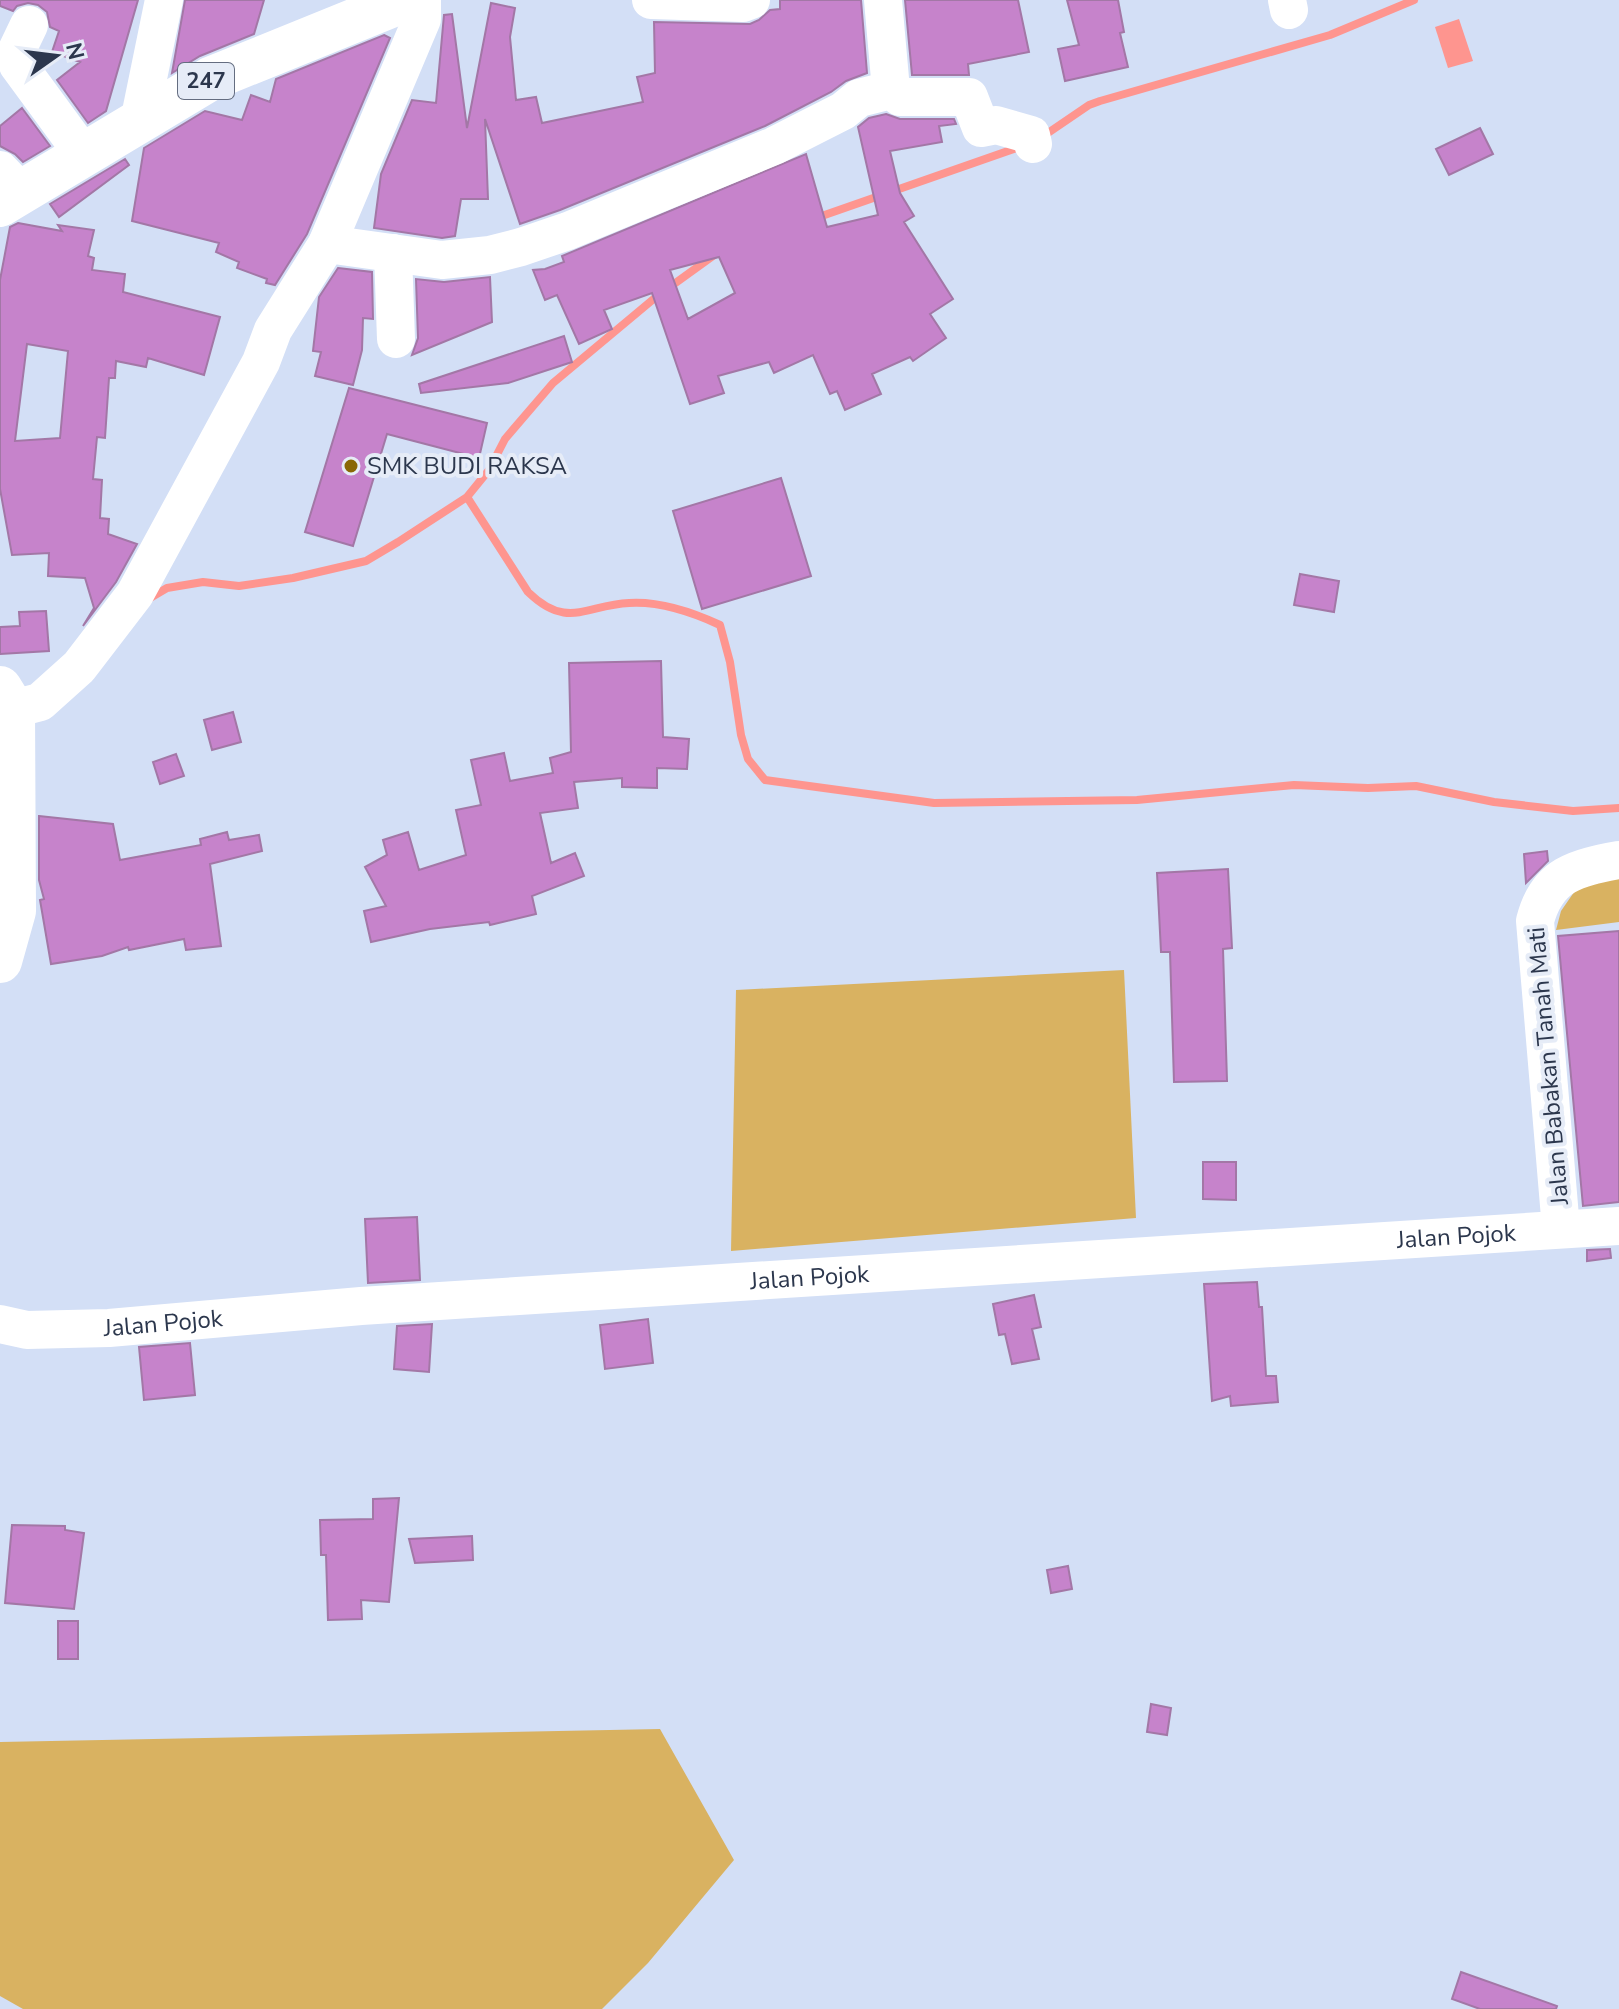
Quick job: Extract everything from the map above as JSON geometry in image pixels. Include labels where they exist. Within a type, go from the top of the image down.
[{"type":"main road","name":"247","points":[[7,189],[84,155],[210,79],[405,0]]},
{"type":"main road","points":[[0,961],[14,911],[7,721]]},
{"type":"street","points":[[139,122],[164,0]]},
{"type":"street","points":[[7,721],[40,702],[79,667],[135,594],[261,362],[273,330],[327,244],[422,19],[422,0]]},
{"type":"street","points":[[651,0],[743,3],[751,0]]},
{"type":"street","points":[[883,0],[891,90],[900,97],[969,97],[981,128],[996,125],[1031,135],[1033,144]]},
{"type":"street","points":[[29,25],[17,50],[18,65],[84,155]]},
{"type":"street","points":[[327,244],[442,260],[490,255],[521,247],[568,231],[774,146],[843,111],[859,98],[891,90]]},
{"type":"street","points":[[393,253],[396,339]]},
{"type":"street","name":"Jalan Babakan Tanah Mati","points":[[1561,1229],[1535,921],[1540,901],[1564,877],[1584,867],[1619,860]]},
{"type":"street","name":"Jalan Pojok","points":[[0,1324],[27,1330],[109,1328],[361,1306],[1619,1226]]},
{"type":"shaded area","points":[[1459,19],[1473,61],[1448,68],[1435,27]]},
{"type":"shaded area","points":[[1619,868],[1619,922],[1556,930],[1561,911],[1588,872]]},
{"type":"shaded area","points":[[1124,970],[1136,1218],[731,1251],[736,990]]},
{"type":"shaded area","points":[[660,1729],[734,1860],[648,1963],[602,2009],[23,2009],[0,1996],[0,1742]]},
{"type":"building","points":[[0,0],[138,0],[106,111],[88,123],[57,80],[80,62],[52,52],[59,31],[50,27],[47,12],[38,5],[28,3],[17,6],[13,11],[0,6]]},
{"type":"building","points":[[185,0],[264,0],[254,34],[200,56],[172,73]]},
{"type":"building","points":[[780,0],[861,0],[867,73],[846,81],[765,126],[520,224],[485,119],[488,199],[461,199],[455,236],[442,238],[374,228],[381,174],[412,100],[436,103],[444,15],[452,14],[467,128],[491,3],[515,8],[510,37],[516,100],[536,97],[542,123],[643,102],[637,77],[655,73],[654,22],[750,24],[770,10],[780,9]]},
{"type":"building","points":[[905,0],[1018,0],[1029,52],[968,64],[969,75],[912,75]]},
{"type":"building","points":[[1067,0],[1118,0],[1124,32],[1120,33],[1128,67],[1065,81],[1058,49],[1079,45]]},
{"type":"building","points":[[384,35],[390,38],[307,234],[275,285],[237,268],[239,262],[216,252],[219,243],[132,221],[144,148],[205,111],[242,120],[251,95],[270,102],[276,79]]},
{"type":"building","points":[[22,108],[50,146],[23,162],[0,146],[0,126]]},
{"type":"building","points":[[886,114],[900,119],[954,119],[956,124],[939,126],[942,142],[890,151],[900,193],[914,216],[904,222],[953,299],[930,314],[946,338],[913,361],[910,357],[872,374],[881,394],[845,410],[837,391],[830,394],[813,355],[774,373],[769,362],[718,376],[724,393],[690,404],[652,293],[604,310],[612,329],[579,344],[557,295],[545,300],[533,270],[564,262],[562,256],[806,154],[827,227],[878,215],[858,127],[869,118]],"holes":[[[719,257],[735,293],[688,319],[670,270]]]},
{"type":"building","points":[[1480,128],[1493,154],[1449,175],[1436,149]]},
{"type":"building","points":[[125,159],[129,165],[59,217],[50,204]]},
{"type":"building","points":[[18,223],[62,231],[58,225],[94,230],[88,256],[94,258],[92,270],[125,274],[123,292],[220,317],[204,375],[148,358],[146,367],[116,361],[115,378],[109,378],[105,438],[97,437],[93,479],[102,480],[100,518],[109,519],[108,534],[137,544],[116,582],[83,626],[94,608],[85,578],[48,576],[49,553],[12,555],[0,489],[0,280],[10,227]],"holes":[[[27,344],[68,351],[60,438],[15,441]]]},
{"type":"building","points":[[338,268],[372,272],[373,319],[363,318],[362,350],[353,385],[315,376],[321,352],[313,351],[319,297]]},
{"type":"building","points":[[490,277],[492,322],[412,355],[418,338],[416,279],[444,282]]},
{"type":"building","points":[[564,336],[572,362],[508,383],[421,393],[419,384]]},
{"type":"building","name":"SMK BUDI RAKSA","points":[[349,388],[487,423],[479,458],[387,434],[353,546],[305,532]]},
{"type":"building","points":[[781,478],[811,576],[702,609],[673,511]]},
{"type":"building","points":[[1300,574],[1339,581],[1334,612],[1294,605]]},
{"type":"building","points":[[46,611],[49,651],[0,654],[0,627],[20,626],[19,612]]},
{"type":"building","points":[[661,661],[663,737],[689,739],[687,769],[657,768],[657,788],[622,787],[622,778],[574,782],[578,808],[540,813],[551,863],[575,853],[584,876],[532,896],[536,914],[490,925],[489,922],[430,929],[371,942],[364,911],[386,906],[365,867],[387,855],[383,840],[408,832],[419,870],[466,855],[456,810],[481,805],[471,760],[504,753],[510,781],[553,773],[550,758],[571,752],[569,663]]},
{"type":"building","points":[[233,712],[241,742],[212,750],[204,720]]},
{"type":"building","points":[[176,754],[184,776],[160,784],[153,762]]},
{"type":"building","points":[[39,816],[113,824],[120,860],[201,845],[200,839],[227,832],[229,840],[259,835],[262,851],[210,864],[221,946],[186,950],[184,939],[129,950],[128,947],[102,956],[51,964],[40,900],[44,899],[39,880]]},
{"type":"building","points":[[1547,851],[1548,861],[1526,883],[1524,854]]},
{"type":"building","points":[[1228,869],[1232,948],[1223,949],[1227,1081],[1174,1082],[1170,952],[1161,952],[1157,873]]},
{"type":"building","points":[[1619,931],[1619,1202],[1583,1206],[1558,936]]},
{"type":"building","points":[[1203,1162],[1236,1162],[1236,1200],[1203,1199]]},
{"type":"building","points":[[417,1217],[420,1280],[368,1283],[365,1219]]},
{"type":"building","points":[[1610,1249],[1611,1258],[1587,1261],[1587,1250]]},
{"type":"building","points":[[1257,1282],[1259,1307],[1262,1307],[1266,1376],[1276,1376],[1278,1402],[1231,1406],[1230,1396],[1212,1401],[1204,1284]]},
{"type":"building","points":[[1034,1295],[1041,1327],[1032,1329],[1039,1359],[1012,1364],[1005,1334],[999,1335],[993,1304]]},
{"type":"building","points":[[648,1319],[653,1363],[605,1369],[600,1325]]},
{"type":"building","points":[[432,1324],[429,1372],[394,1369],[397,1326]]},
{"type":"building","points":[[190,1343],[195,1395],[144,1400],[139,1347]]},
{"type":"building","points":[[399,1498],[389,1602],[361,1600],[362,1619],[328,1620],[326,1555],[321,1555],[320,1520],[373,1519],[373,1499]]},
{"type":"building","points":[[12,1525],[65,1526],[65,1530],[84,1533],[74,1609],[5,1603]]},
{"type":"building","points":[[472,1536],[473,1560],[415,1563],[409,1539]]},
{"type":"building","points":[[1068,1566],[1072,1589],[1051,1593],[1047,1570]]},
{"type":"building","points":[[58,1621],[78,1621],[78,1659],[58,1659]]},
{"type":"building","points":[[1151,1704],[1171,1708],[1167,1735],[1147,1732]]},
{"type":"building","points":[[1461,1972],[1557,2006],[1556,2009],[1480,2009],[1452,1999]]},
{"type":"waterway","points":[[1042,137],[1089,105],[1330,35],[1414,0]]},
{"type":"waterway","points":[[816,218],[1022,146]]},
{"type":"waterway","points":[[150,598],[167,588],[203,582],[239,586],[293,578],[366,561],[398,542],[467,497],[489,470],[505,439],[553,383],[656,297],[717,253]]},
{"type":"waterway","points":[[467,497],[528,592],[554,610],[566,613],[629,603],[652,604],[687,612],[720,625],[730,662],[741,735],[748,759],[765,780],[934,803],[1137,800],[1294,785],[1416,786],[1494,802],[1573,811],[1619,808]]},
{"type":"place","name":"SMK BUDI RAKSA","points":[[351,466]]}]
